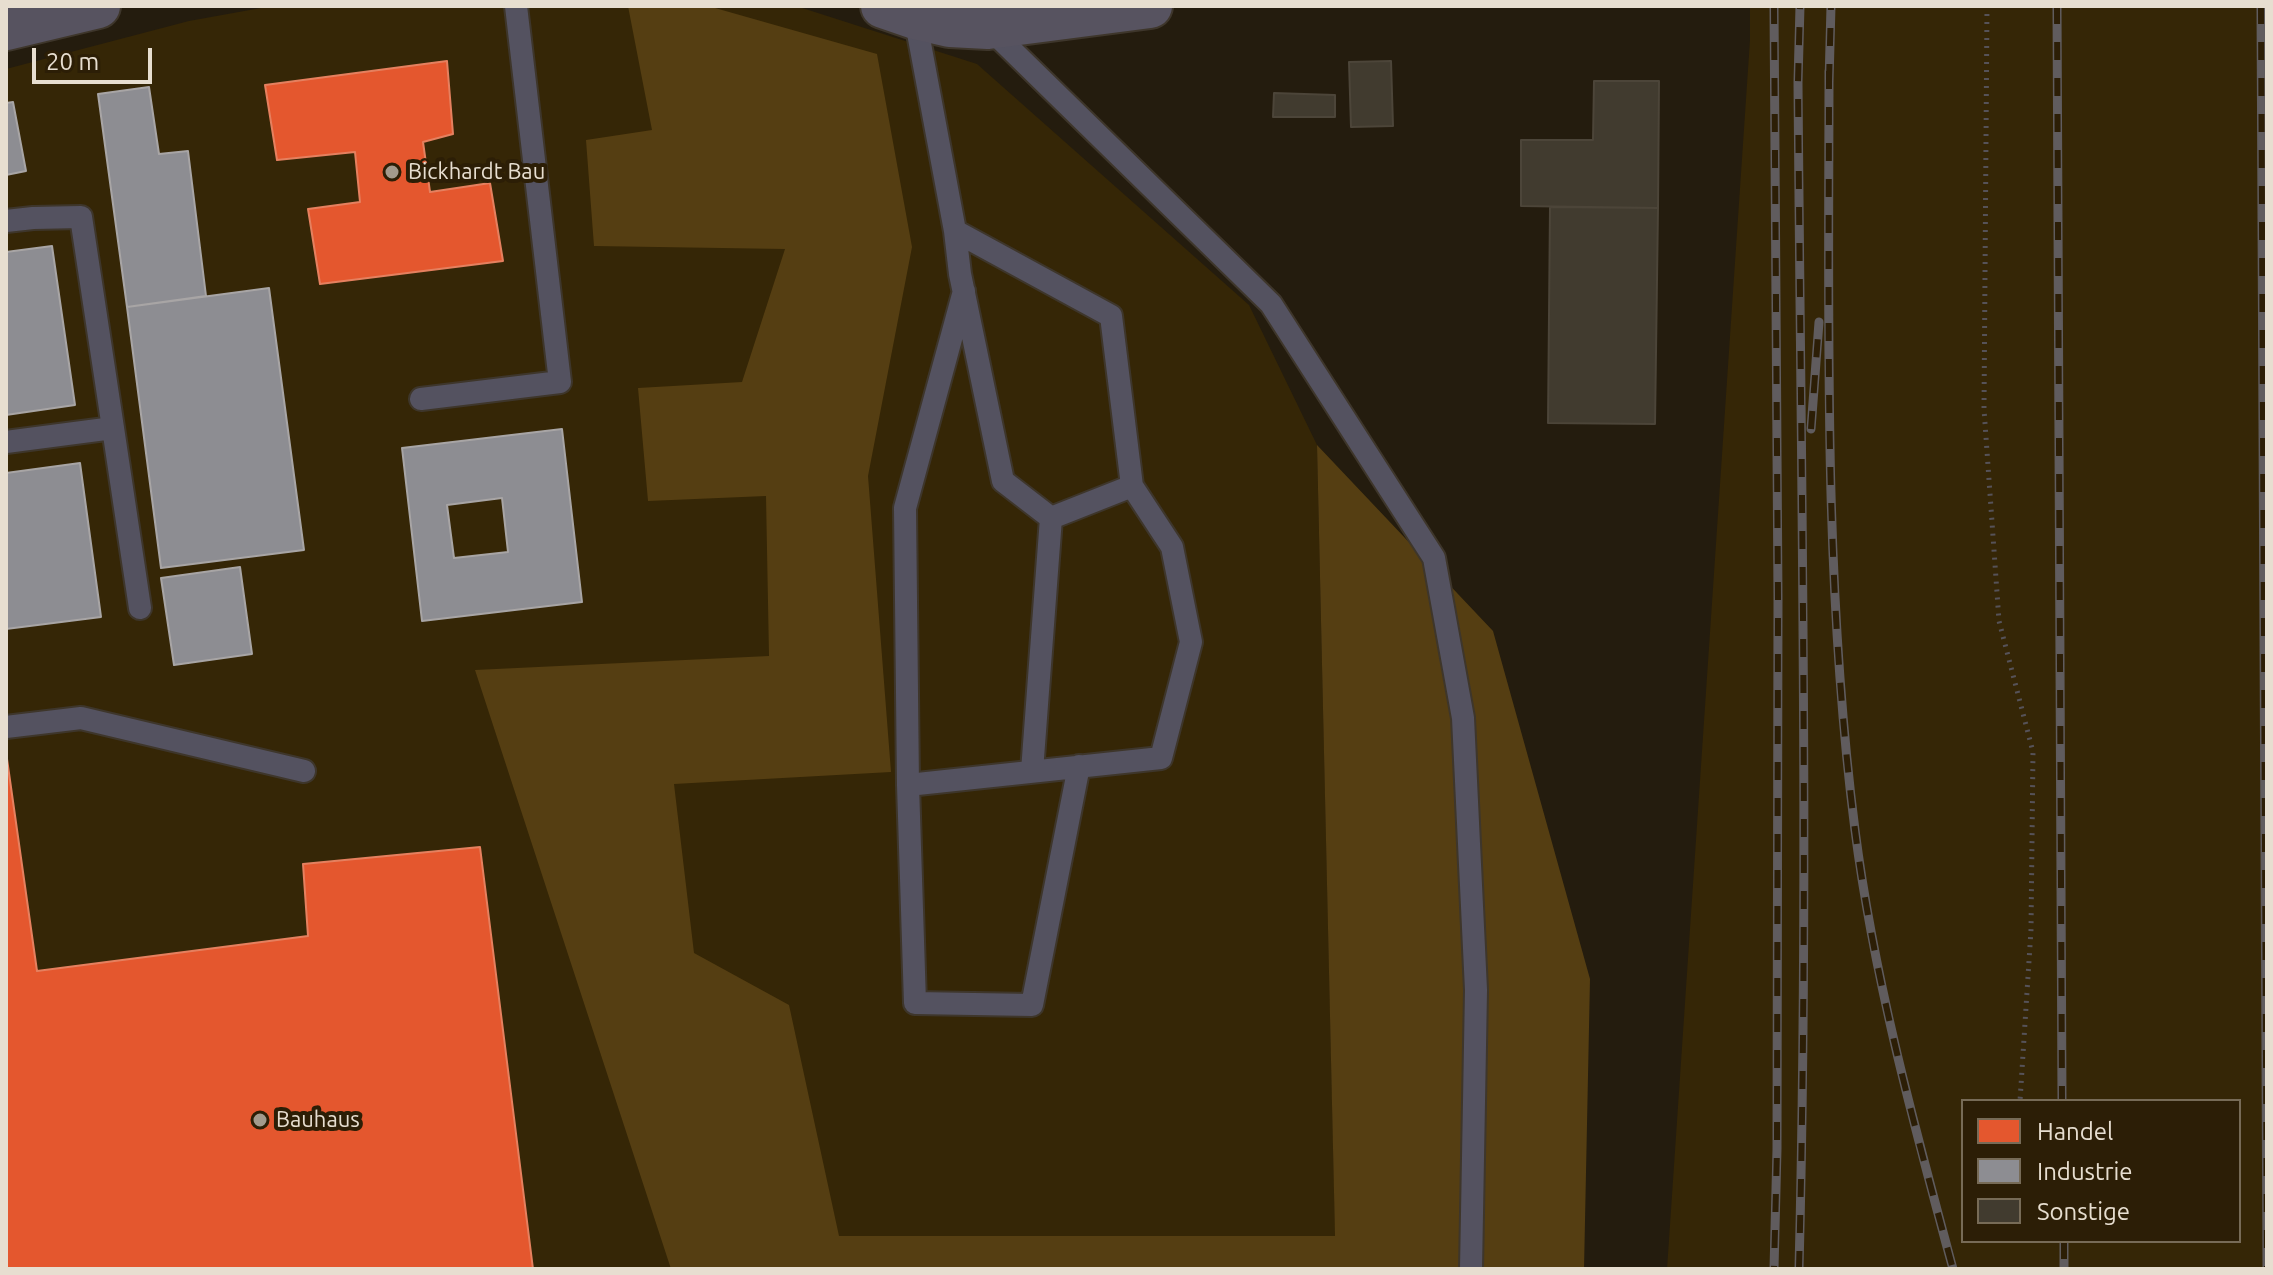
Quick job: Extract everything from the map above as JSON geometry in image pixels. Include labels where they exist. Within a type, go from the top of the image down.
[{"type":"street","points":[[6,28],[98,6]]},
{"type":"street","points":[[899,11],[950,25],[988,27],[1150,6]]},
{"type":"lane","points":[[421,399],[560,382],[516,6]]},
{"type":"lane","points":[[899,11],[955,231],[964,291],[1003,481],[1051,518]]},
{"type":"lane","points":[[988,27],[1271,304],[1434,558],[1463,718],[1476,990],[1471,1269]]},
{"type":"lane","points":[[6,221],[81,217],[140,608]]},
{"type":"lane","points":[[908,785],[1161,758],[1191,642],[1172,547],[1132,486],[1111,316],[955,231]]},
{"type":"lane","points":[[964,291],[905,508],[908,785],[915,1003],[1032,1005],[1079,766]]},
{"type":"lane","points":[[6,442],[113,428]]},
{"type":"lane","points":[[1051,518],[1132,486]]},
{"type":"lane","points":[[1032,771],[1051,518]]},
{"type":"lane","points":[[6,727],[81,718],[304,771]]},
{"type":"path","points":[[1987,6],[1984,409],[1999,621],[2033,752],[2031,930],[2020,1099]]},
{"type":"shaded area","points":[[272,6],[796,6],[977,64],[1249,305],[1317,445],[1336,1269],[6,1269],[6,69],[189,21]]},
{"type":"shaded area","points":[[628,6],[708,6],[877,54],[912,247],[868,476],[891,772],[674,784],[694,953],[789,1005],[839,1236],[1335,1236],[1317,445],[1493,631],[1590,979],[1584,1269],[671,1269],[475,670],[769,656],[766,496],[648,501],[638,388],[742,382],[785,249],[594,246],[586,140],[652,130]]},
{"type":"shaded area","points":[[1750,6],[2267,6],[2267,1269],[1667,1269]]},
{"type":"building: Handel","name":"Bickhardt Bau","points":[[447,61],[453,134],[423,142],[430,192],[490,183],[503,261],[320,284],[308,209],[360,202],[355,152],[277,160],[265,85]]},
{"type":"building: Handel","name":"Bauhaus","points":[[6,752],[37,971],[308,936],[303,864],[480,847],[533,1269],[6,1269]]},
{"type":"building: Industrie","points":[[149,87],[159,154],[188,151],[206,296],[127,307],[98,94]]},
{"type":"building: Industrie","points":[[13,102],[26,171],[6,175],[6,103]]},
{"type":"building: Industrie","points":[[52,246],[75,405],[6,415],[6,252]]},
{"type":"building: Industrie","points":[[269,288],[304,550],[161,568],[127,307]]},
{"type":"building: Industrie","points":[[562,429],[582,602],[422,621],[402,448]],"holes":[[[502,498],[508,552],[454,558],[447,505]]]},
{"type":"building: Industrie","points":[[80,463],[101,617],[6,629],[6,473]]},
{"type":"building: Industrie","points":[[240,567],[252,654],[174,665],[161,578]]},
{"type":"building: Sonstige","points":[[1391,61],[1393,126],[1351,127],[1349,62]]},
{"type":"building: Sonstige","points":[[1594,81],[1659,81],[1658,208],[1521,206],[1521,140],[1593,140]]},
{"type":"building: Sonstige","points":[[1274,93],[1335,95],[1335,117],[1273,117]]},
{"type":"building: Sonstige","points":[[1550,207],[1658,208],[1655,424],[1548,423]]},
{"type":"railway","points":[[1774,6],[1778,599],[1774,1269]]},
{"type":"railway","points":[[1799,1269],[1804,824],[1800,6]]},
{"type":"railway","points":[[1829,82],[1831,6]]},
{"type":"railway","points":[[2057,6],[2062,1099]]},
{"type":"railway","points":[[2261,6],[2267,1269]]},
{"type":"railway","points":[[1829,71],[1830,451],[1837,641],[1845,736],[1863,886],[1884,996],[1953,1269]]},
{"type":"railway","points":[[1811,429],[1819,322]]},
{"type":"railway","points":[[2064,1243],[2064,1269]]},
{"type":"place","name":"Bickhardt Bau","points":[[392,172]]},
{"type":"place","name":"Bauhaus","points":[[260,1120]]}]
